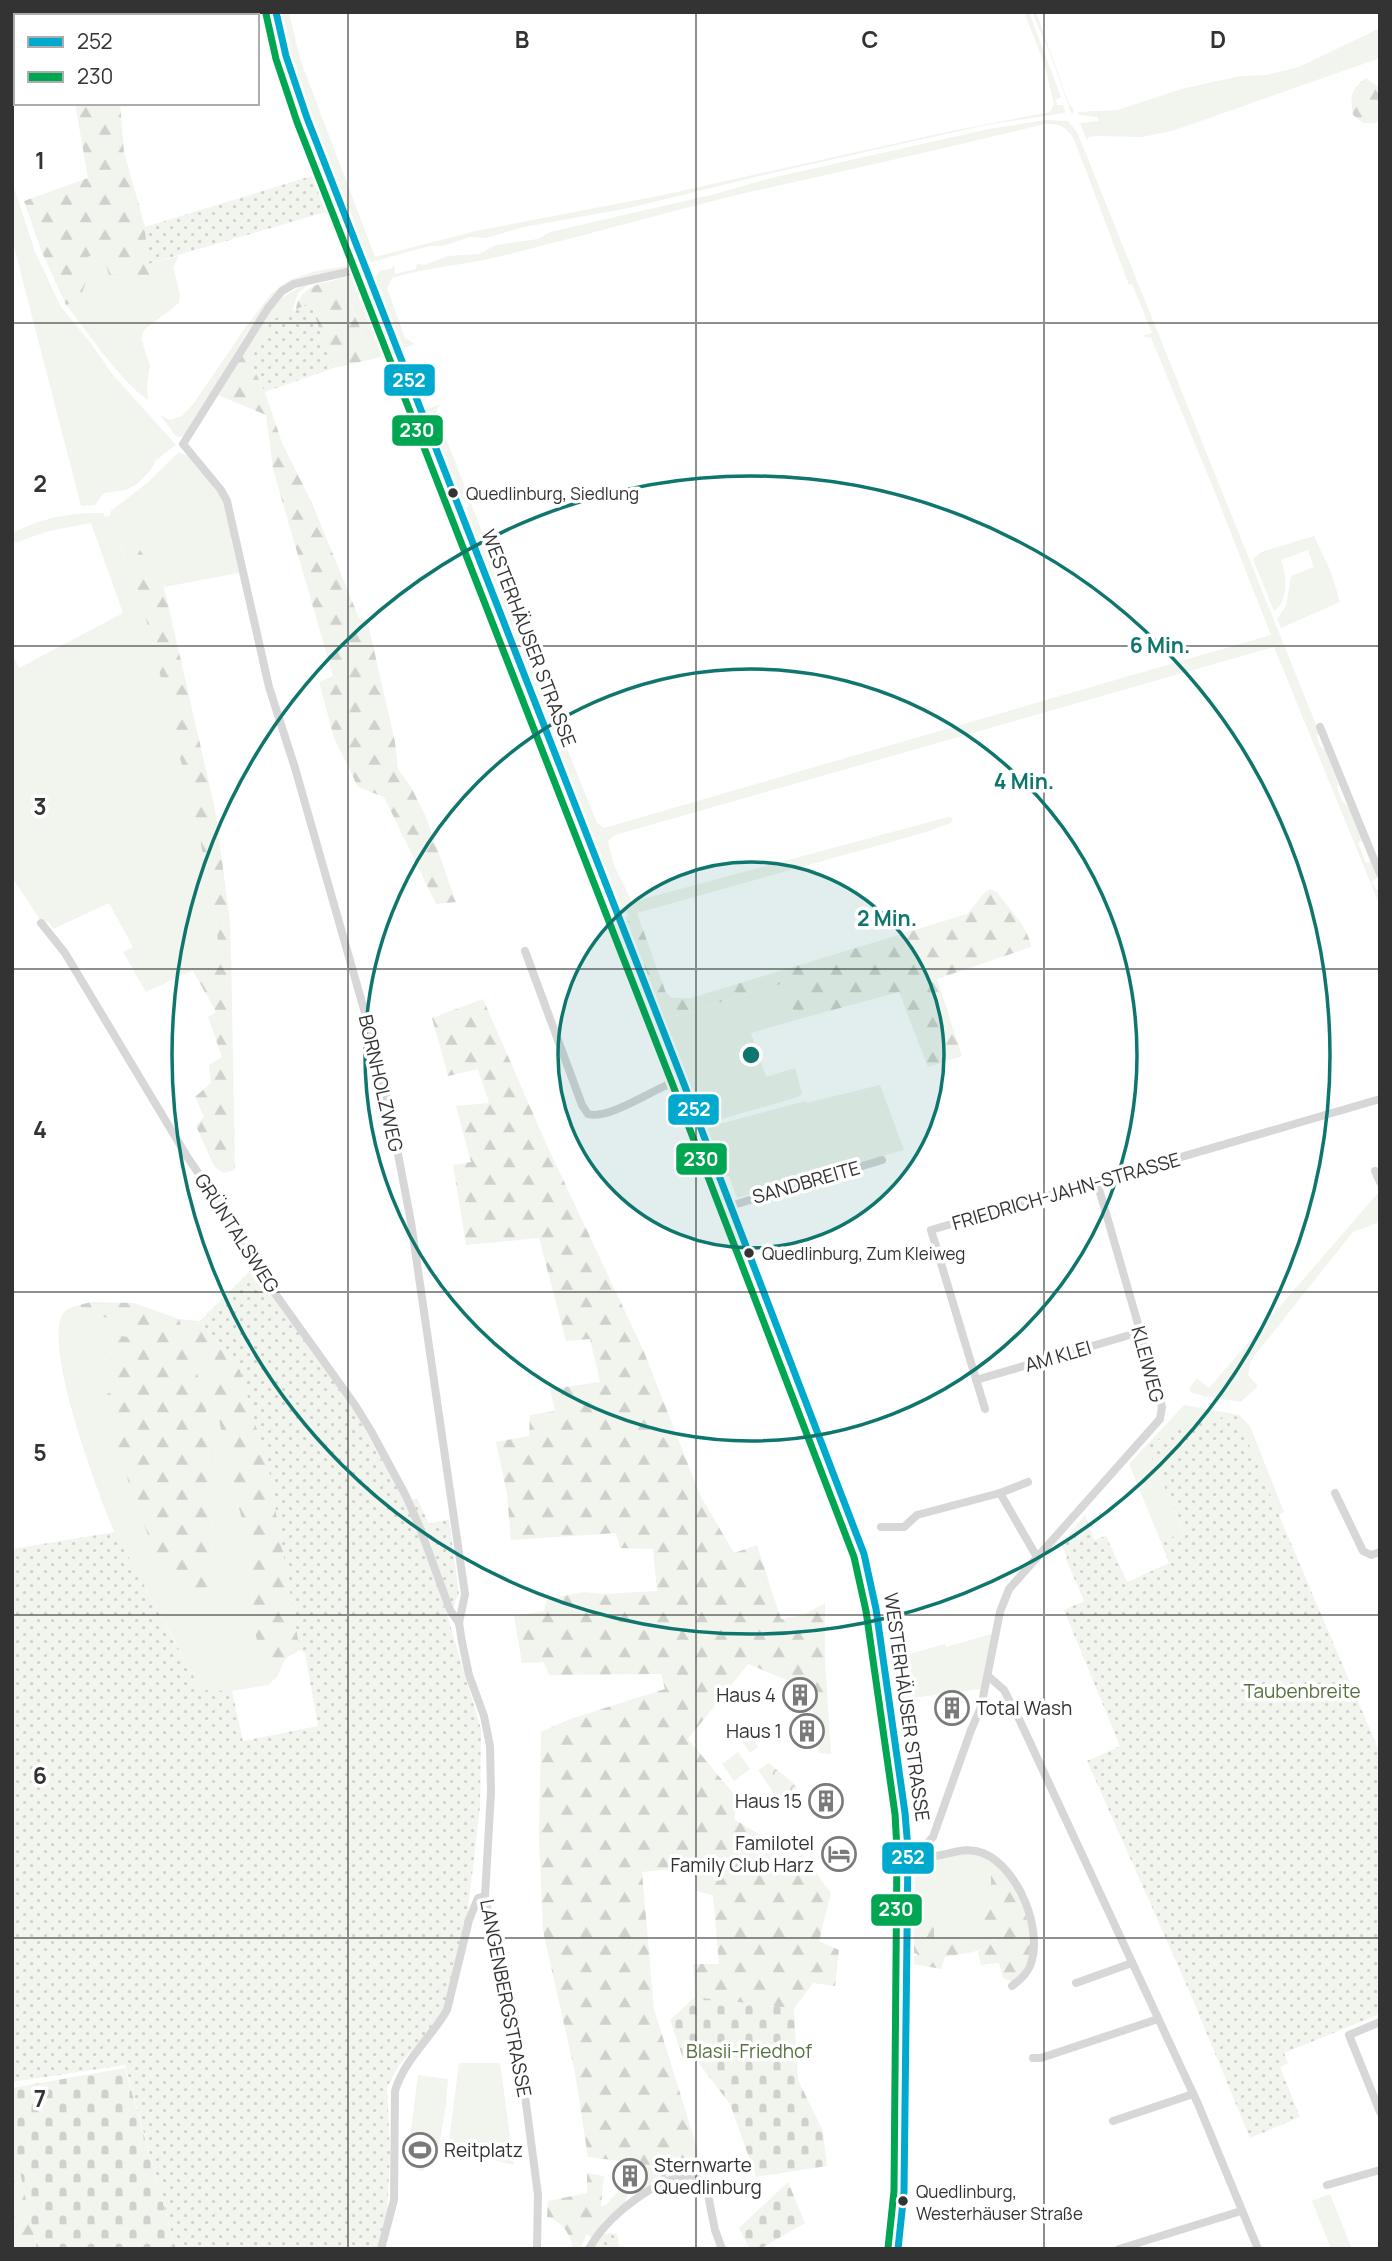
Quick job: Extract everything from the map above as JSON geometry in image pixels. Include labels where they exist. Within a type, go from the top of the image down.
[{"type":"main road","name":"WESTERHÄUSER STRASSE","points":[[276,12],[301,101],[864,1554],[876,1609],[908,1849],[904,2192],[898,2249]]},
{"type":"street","name":"BORNHOLZWEG","points":[[365,268],[294,284],[282,291],[268,308],[183,444],[227,501],[269,687],[295,768],[371,1034],[413,1235],[465,1594],[459,1623],[469,1675],[484,1716],[491,1746]]},
{"type":"street","points":[[1320,727],[1380,874]]},
{"type":"street","name":"GRÜNTALSWEG","points":[[41,923],[65,953],[188,1158],[233,1224],[236,1237],[246,1253],[371,1431],[406,1496],[450,1610],[459,1623]]},
{"type":"street","points":[[524,951],[582,1105],[588,1114],[597,1115],[646,1098],[668,1083],[682,1079]]},
{"type":"street","name":"FRIEDRICH-JAHN-STRASSE","points":[[985,1409],[930,1230],[1380,1099]]},
{"type":"street","name":"SANDBREITE","points":[[730,1206],[882,1160]]},
{"type":"street","points":[[1375,1171],[1380,1182]]},
{"type":"street","name":"KLEIWEG","points":[[924,1847],[933,1837],[981,1707],[1004,1600],[1016,1581],[1160,1419],[1162,1406],[1097,1182]]},
{"type":"street","name":"AM KLEI","points":[[976,1380],[1140,1332]]},
{"type":"street","points":[[881,1527],[904,1527],[917,1515],[1000,1493],[1028,1482]]},
{"type":"street","points":[[1000,1493],[1037,1557]]},
{"type":"street","points":[[1335,1493],[1363,1551],[1371,1555],[1380,1552]]},
{"type":"street","points":[[988,1676],[999,1684],[1015,1709],[1193,2094],[1258,2249]]},
{"type":"street","name":"LANGENBERGSTRASSE","points":[[491,1746],[485,1896],[522,2073],[538,2195],[537,2249]]},
{"type":"street","points":[[908,1849],[924,1847],[935,1856],[954,1850],[983,1853],[1002,1866],[1015,1883],[1030,1915],[1034,1940],[1029,1967],[1012,1986]]},
{"type":"street","points":[[381,2249],[394,2200],[395,2091],[399,2077],[447,2010],[469,1920],[478,1898],[485,1896]]},
{"type":"street","points":[[1076,1983],[1132,1963]]},
{"type":"street","points":[[1032,2058],[1041,2058],[1158,2019]]},
{"type":"street","points":[[1380,2022],[1349,2035],[1380,2112]]},
{"type":"street","points":[[1113,2121],[1193,2094]]},
{"type":"street","points":[[1327,2185],[1380,2170]]},
{"type":"street","points":[[589,2249],[607,2222],[627,2206],[672,2179],[693,2175],[706,2185],[715,2230],[722,2249]]},
{"type":"street","points":[[1119,2249],[1135,2247],[1241,2211]]},
{"type":"green space","points":[[58,12],[142,14],[58,14]]},
{"type":"green space","points":[[280,12],[289,12],[300,59],[375,257],[476,231],[663,195],[951,131],[1050,112],[1054,104],[1044,63],[1024,12],[1029,12],[1061,97],[1056,100],[1057,105],[1063,105],[1065,111],[986,125],[629,208],[524,227],[486,238],[470,237],[372,262],[367,259],[319,137],[297,75]]},
{"type":"green space","points":[[1032,12],[1036,12],[1069,104],[1074,110],[1072,115],[1049,51]]},
{"type":"green space","points":[[1380,28],[1380,58],[1172,131],[1142,137],[1095,136],[1089,137],[1087,141],[1080,123],[1098,121],[1098,117],[1078,115],[1078,112],[1117,110],[1182,89],[1299,67]]},
{"type":"green space","points":[[1366,78],[1380,88],[1380,118],[1376,123],[1363,123],[1353,115],[1352,94]]},
{"type":"green space","points":[[75,105],[120,105],[124,152],[145,227],[149,275],[110,278],[101,250],[82,260],[88,276],[79,301],[66,305],[41,250],[24,201],[88,178]]},
{"type":"green space","points":[[1046,120],[1068,121],[1077,132],[1315,722],[1320,746],[1325,750],[1342,800],[1349,808],[1363,840],[1358,843],[1366,863],[1371,862],[1377,878],[1372,882],[1376,889],[1380,889],[1380,906],[1274,647],[615,835],[608,841],[614,865],[632,902],[948,817],[953,818],[951,823],[926,832],[637,913],[641,924],[627,921],[666,1019],[784,983],[796,1020],[751,1033],[766,1077],[795,1068],[802,1093],[798,1097],[704,1122],[693,1096],[693,1088],[689,1086],[624,919],[628,913],[621,913],[521,655],[528,652],[597,823],[604,828],[1271,635],[1151,338],[1142,336],[1152,333],[1132,284],[1129,285],[1074,139],[1061,126],[1044,124],[733,196],[502,256],[392,278],[387,288],[405,338],[415,344],[401,349],[375,279],[379,272],[391,269],[394,265],[395,274],[416,269],[417,264],[424,265],[448,256],[479,254],[496,245],[538,239],[550,232],[711,195],[771,178],[989,129]]},
{"type":"green space","points":[[318,174],[332,210],[148,264],[145,227]]},
{"type":"green space","points":[[12,181],[35,252],[61,307],[113,375],[176,445],[157,459],[137,484],[126,490],[104,493],[95,505],[81,506],[12,239]]},
{"type":"green space","points":[[332,210],[354,265],[293,281],[272,297],[248,331],[185,435],[176,436],[160,415],[170,420],[182,416],[194,403],[271,294],[292,279],[316,271],[347,266],[351,260],[335,218],[332,214],[323,214]]},
{"type":"green space","points":[[101,249],[111,278],[149,275],[148,264],[179,256],[173,267],[180,294],[179,303],[144,330],[141,339],[150,365],[148,400],[115,368],[66,305],[79,300],[88,276],[81,260]]},
{"type":"green space","points":[[358,274],[388,355],[373,359],[346,292],[332,292],[328,282]]},
{"type":"green space","points":[[328,282],[332,292],[345,291],[373,359],[334,368],[310,304],[296,310],[299,299],[307,290]]},
{"type":"green space","points":[[309,284],[298,293],[292,312],[272,320],[250,361],[242,356],[276,304],[296,289]]},
{"type":"green space","points":[[310,303],[334,368],[265,392],[250,361],[272,320]]},
{"type":"green space","points":[[242,356],[250,361],[265,392],[282,443],[312,503],[359,618],[367,619],[395,742],[398,769],[411,787],[426,817],[456,902],[436,904],[384,797],[358,787],[334,738],[319,682],[333,676],[273,469],[266,415],[218,395]]},
{"type":"green space","points":[[440,404],[436,412],[525,644],[518,647],[467,515],[469,514],[466,508],[469,506],[460,498],[427,413],[427,409]]},
{"type":"green space","points":[[179,452],[188,456],[226,506],[239,573],[164,587],[133,539],[121,544],[149,629],[201,845],[216,918],[219,958],[146,992],[123,952],[133,947],[109,903],[53,929],[49,922],[41,921],[12,877],[12,653],[19,668],[123,613],[91,523],[49,531],[12,544],[12,533],[35,523],[67,515],[103,513],[105,517],[110,516],[111,511],[146,484]]},
{"type":"green space","points":[[1314,536],[1331,572],[1340,602],[1281,628],[1277,619],[1286,606],[1291,576],[1314,567],[1308,550],[1281,560],[1285,587],[1282,601],[1274,611],[1253,559],[1261,552]]},
{"type":"green space","points":[[133,539],[164,587],[215,809],[230,921],[231,950],[235,1170],[223,1173],[214,1166],[196,1126],[204,1117],[195,1097],[211,1083],[209,1065],[222,1057],[208,1017],[216,1012],[192,969],[219,958],[216,918],[149,629],[121,543]]},
{"type":"green space","points":[[990,889],[997,892],[1017,918],[1031,947],[937,979],[962,1056],[928,1067],[899,992],[796,1020],[784,983],[665,1019],[627,921],[641,924],[666,993],[672,998],[691,998],[967,914]]},
{"type":"green space","points":[[483,999],[545,1141],[644,1352],[700,1495],[734,1553],[757,1545],[781,1619],[803,1615],[825,1603],[825,1658],[831,1754],[819,1753],[809,1686],[748,1664],[688,1739],[738,1799],[734,1819],[775,1844],[794,1861],[802,1854],[831,1893],[819,1941],[839,1950],[835,1986],[813,1983],[794,2009],[695,1997],[693,1964],[719,1964],[713,1895],[696,1891],[695,1867],[642,1872],[654,2009],[698,2151],[697,2169],[670,2176],[641,2192],[644,2164],[588,2157],[575,2073],[543,1931],[539,1840],[541,1732],[570,1719],[665,1689],[661,1674],[549,1675],[544,1662],[522,1663],[514,1616],[544,1611],[547,1599],[584,1592],[603,1594],[657,1591],[653,1549],[620,1548],[616,1533],[511,1540],[507,1494],[496,1442],[529,1436],[530,1415],[555,1411],[550,1389],[600,1382],[590,1339],[566,1341],[539,1238],[466,1245],[453,1165],[471,1162],[456,1106],[489,1103],[478,1069],[448,1076],[432,1018]]},
{"type":"green space","points":[[880,1085],[904,1150],[737,1198],[729,1176],[725,1176],[707,1129],[805,1101],[806,1103]]},
{"type":"green space","points":[[1378,1193],[1380,1222],[1353,1232],[1251,1360],[1248,1375],[1258,1386],[1241,1402],[1190,1392],[1190,1387],[1197,1378],[1209,1388]]},
{"type":"green space","points":[[253,1268],[351,1405],[405,1501],[420,1535],[445,1608],[481,1729],[480,1807],[468,1910],[447,1998],[441,2017],[400,2064],[387,2087],[390,2153],[387,2217],[379,2249],[176,2249],[125,2065],[12,2082],[12,1549],[115,1532],[201,1690],[232,1691],[243,1741],[318,1726],[305,1653],[300,1650],[269,1471],[240,1370],[200,1321]]},
{"type":"green space","points":[[91,1302],[134,1303],[179,1319],[206,1400],[214,1579],[209,1598],[198,1599],[175,1582],[152,1545],[133,1497],[103,1397],[120,1386],[110,1369],[113,1335],[137,1338],[134,1323],[88,1314],[79,1305]]},
{"type":"green space","points":[[79,1305],[88,1314],[134,1323],[138,1338],[113,1336],[110,1369],[120,1386],[175,1582],[198,1599],[209,1598],[214,1579],[206,1400],[179,1319],[200,1321],[192,1334],[213,1390],[231,1479],[242,1518],[252,1578],[253,1624],[268,1685],[232,1691],[201,1690],[118,1539],[75,1422],[60,1358],[58,1333],[62,1315],[67,1309]]},
{"type":"green space","points":[[200,1321],[240,1370],[269,1471],[300,1650],[285,1659],[277,1677],[268,1685],[253,1624],[252,1578],[242,1519],[213,1390],[192,1334]]},
{"type":"green space","points":[[1184,1405],[1239,1415],[1250,1426],[1284,1512],[1279,1515],[1237,1416],[1148,1448],[1184,1533],[1161,1542],[1129,1464]]},
{"type":"green space","name":"Taubenbreite","points":[[1237,1416],[1380,1753],[1380,2014],[1284,2053],[1288,2063],[1280,2067],[1300,2117],[1250,2138],[1190,1993],[1087,1761],[1120,1746],[1064,1610],[1084,1601],[1061,1544],[1085,1515],[1094,1540],[1106,1536],[1127,1582],[1169,1563],[1161,1542],[1184,1532],[1148,1449],[1151,1443],[1199,1420]]},
{"type":"green space","points":[[417,1498],[429,1524],[449,1519],[459,1594],[454,1608],[451,1607],[430,1548],[432,1547],[429,1539],[426,1539],[411,1500]]},
{"type":"green space","points":[[992,1634],[981,1689],[897,1700],[891,1659]]},
{"type":"green space","points":[[747,1730],[758,1747],[750,1753],[738,1736]]},
{"type":"green space","points":[[738,1752],[750,1769],[734,1781],[722,1764]]},
{"type":"green space","points":[[769,1763],[797,1788],[779,1801],[758,1770]]},
{"type":"green space","points":[[969,1853],[982,1855],[996,1865],[991,1874],[991,1906],[982,1922],[997,1934],[987,1946],[962,1954],[959,1943],[934,1943],[934,1925],[914,1934],[915,1873],[916,1859],[921,1855],[933,1859]]},
{"type":"green space","points":[[996,1865],[1015,1890],[1028,1922],[1029,1955],[1023,1970],[1013,1982],[1003,1978],[999,1963],[981,1965],[978,1952],[994,1941],[997,1934],[982,1922],[991,1906],[991,1873]]},
{"type":"green space","points":[[929,1923],[934,1925],[934,1943],[959,1943],[962,1954],[945,1957],[941,1969],[914,1964],[914,1956],[917,1954],[914,1953],[914,1934],[920,1933]]},
{"type":"green space","name":"Blasii-Friedhof","points":[[695,1997],[794,2009],[798,2080],[823,2131],[827,2166],[756,2177],[730,2104],[694,2057],[684,2061],[670,2020]]},
{"type":"green space","points":[[459,2063],[500,2063],[514,2165],[489,2159],[449,2141]]},
{"type":"green space","points":[[125,2068],[176,2249],[37,2249],[12,2136],[12,2088]]},
{"type":"green space","points":[[418,2075],[448,2079],[437,2157],[426,2156],[424,2171],[417,2170],[419,2155],[408,2153]]},
{"type":"green space","points":[[12,2136],[37,2249],[12,2249]]},
{"type":"green space","points":[[587,2173],[604,2176],[601,2206],[606,2205],[624,2185],[629,2187],[625,2203],[604,2220],[592,2238],[587,2234],[580,2249],[573,2249],[565,2229],[547,2217],[548,2201],[587,2193]]},
{"type":"green space","points":[[788,2182],[805,2223],[760,2249],[750,2249],[739,2228]]},
{"type":"green space","points":[[1330,2194],[1352,2249],[1331,2249],[1312,2201]]},
{"type":"green space","points":[[617,2234],[619,2249],[592,2249],[600,2235]]},
{"type":"transit line","name":"252","points":[[276,12],[286,56],[307,118],[864,1554],[876,1609],[908,1849],[904,2192],[898,2249]]},
{"type":"transit line","name":"230","points":[[266,14],[276,59],[297,122],[854,1557],[866,1611],[895,1814],[897,1849],[894,2191],[888,2248]]},
{"type":"place","name":"Quedlinburg, Siedlung","points":[[453,493]]},
{"type":"place","name":"Quedlinburg, Zum Kleiweg","points":[[749,1253]]},
{"type":"place","name":"Haus 4","points":[[800,1695]]},
{"type":"place","name":"Total Wash","points":[[952,1708]]},
{"type":"place","name":"Haus 1","points":[[807,1731]]},
{"type":"place","name":"Haus 15","points":[[826,1801]]},
{"type":"place","name":"Familotel Family Club Harz","points":[[839,1854]]},
{"type":"place","name":"Reitplatz","points":[[420,2150]]},
{"type":"place","name":"Sternwarte Quedlinburg","points":[[630,2176]]},
{"type":"place","name":"Quedlinburg, Westerhäuser Straße","points":[[903,2201]]}]
